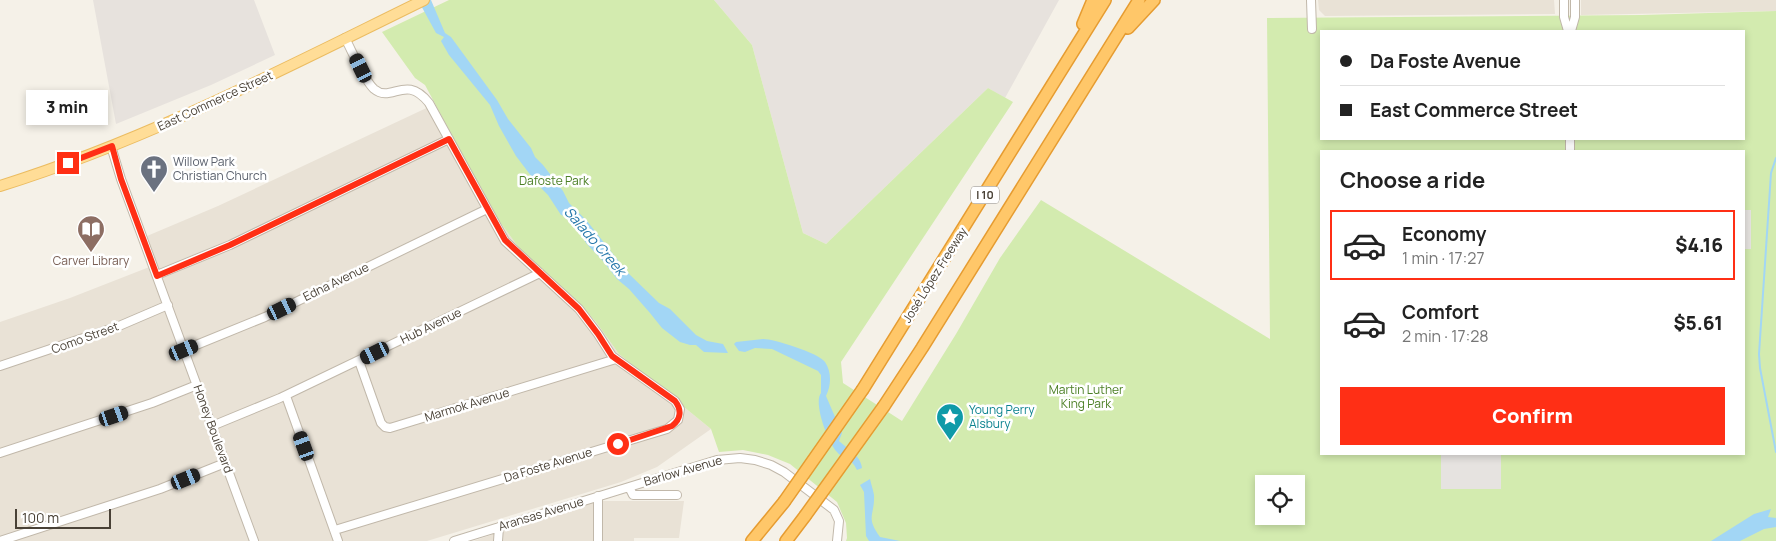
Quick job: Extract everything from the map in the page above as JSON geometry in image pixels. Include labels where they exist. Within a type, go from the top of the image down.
[{"type":"highway","points":[[1064,65],[1093,0]]},
{"type":"highway","name":"José López Freeway","points":[[752,541],[784,502],[863,389],[1105,0]]},
{"type":"highway","name":"I 10","points":[[786,541],[884,406],[917,356],[1139,0]]},
{"type":"highway","points":[[1112,44],[1154,0]]},
{"type":"main road","name":"East Commerce Street","points":[[0,186],[53,169],[173,121],[424,0]]},
{"type":"street","points":[[1311,0],[1312,29]]},
{"type":"street","points":[[1564,0],[1564,17],[1569,30]]},
{"type":"street","points":[[1569,30],[1575,17],[1575,0]]},
{"type":"street","name":"Da Foste Avenue","points":[[335,530],[667,429],[675,424],[680,412],[675,401],[612,356],[587,318],[505,240],[429,103],[419,93],[408,89],[390,93],[375,90],[345,38]]},
{"type":"street","points":[[157,276],[230,245],[449,139]]},
{"type":"street","name":"Honey Boulevard","points":[[112,146],[121,179],[254,541]]},
{"type":"street","name":"Edna Avenue","points":[[184,350],[265,317],[487,209]]},
{"type":"street","name":"Hub Avenue","points":[[212,426],[286,396],[540,273]]},
{"type":"street","name":"Como Street","points":[[0,366],[119,326],[168,306]]},
{"type":"street","name":"Marmok Avenue","points":[[359,361],[381,423],[385,427],[390,428],[616,359]]},
{"type":"street","points":[[0,453],[143,406],[197,385]]},
{"type":"street","points":[[286,396],[338,541]]},
{"type":"street","name":"Barlow Avenue","points":[[677,495],[633,495],[629,487],[717,460],[740,458],[755,460],[784,472],[834,510],[839,521],[837,541]]},
{"type":"street","points":[[0,541],[160,489],[225,463]]},
{"type":"street","name":"Aransas Avenue","points":[[454,541],[629,487]]},
{"type":"street","points":[[598,496],[598,541]]},
{"type":"street","points":[[498,541],[499,527]]},
{"type":"shaded area","points":[[93,0],[254,0],[275,55],[211,85],[116,124]]},
{"type":"shaded area","points":[[714,0],[1059,0],[1005,98],[988,88],[826,244],[803,233],[752,45]]},
{"type":"shaded area","points":[[1318,0],[1554,0],[1555,14],[1325,16],[1319,10]]},
{"type":"shaded area","points":[[1581,0],[1776,0],[1776,11],[1581,15]]},
{"type":"shaded area","points":[[435,104],[494,214],[522,252],[579,303],[596,322],[619,354],[711,429],[657,467],[621,482],[427,541],[0,541],[0,322],[70,298],[157,264],[147,236],[218,206]]},
{"type":"shaded area","points":[[1745,210],[1751,210],[1751,249],[1745,249]]},
{"type":"shaded area","points":[[1441,455],[1501,455],[1501,489],[1441,489]]},
{"type":"shaded area","points":[[595,501],[684,501],[679,538],[634,538],[634,541],[473,541]]},
{"type":"green space","points":[[449,0],[714,0],[752,45],[803,233],[826,244],[988,88],[1013,102],[841,362],[843,383],[902,421],[1000,258],[1041,200],[1270,339],[1267,18],[1642,15],[1776,11],[1776,541],[846,541],[846,523],[837,502],[790,464],[768,455],[743,450],[719,452],[711,429],[619,354],[596,322],[579,303],[522,252],[494,214],[425,85],[415,78],[382,32]]},
{"type":"water","name":"Salado Creek","points":[[418,0],[431,0],[445,33],[451,37],[497,100],[508,119],[531,148],[535,157],[563,191],[569,203],[587,221],[628,273],[659,303],[670,309],[696,335],[707,341],[723,344],[728,353],[704,352],[696,345],[680,342],[662,328],[629,289],[617,279],[586,243],[575,223],[568,217],[561,215],[548,195],[516,156],[499,126],[490,105],[449,55],[441,41],[444,37],[436,33]]},
{"type":"water","points":[[763,339],[796,347],[821,358],[825,362],[829,370],[830,379],[826,396],[842,433],[839,441],[857,456],[862,468],[857,470],[850,461],[840,455],[833,447],[820,414],[821,375],[818,371],[772,349],[755,348],[745,352],[739,351],[734,344],[736,342]]},
{"type":"water","points":[[870,479],[874,495],[872,520],[875,530],[880,537],[900,541],[869,541],[866,536],[864,492],[860,485]]},
{"type":"water","points":[[1771,509],[1768,517],[1776,518],[1776,527],[1764,529],[1740,541],[1711,541],[1754,514]]},
{"type":"waterway","points":[[1776,158],[1771,173],[1759,354],[1776,452]]},
{"type":"place","name":"Willow Park Christian Church","points":[[154,193]]},
{"type":"place","name":"Carver Library","points":[[91,253]]},
{"type":"place","name":"Young Perry Alsbury","points":[[950,441]]},
{"type":"route","points":[[68,163],[112,146],[121,179],[157,276],[230,245],[449,139],[499,232],[512,249],[579,309],[612,356],[678,405],[680,416],[672,426],[618,444]]},
{"type":"park label","name":"Dafoste Park","points":[[554,181]]},
{"type":"park label","name":"Martin Luther King Park","points":[[1086,397]]}]
